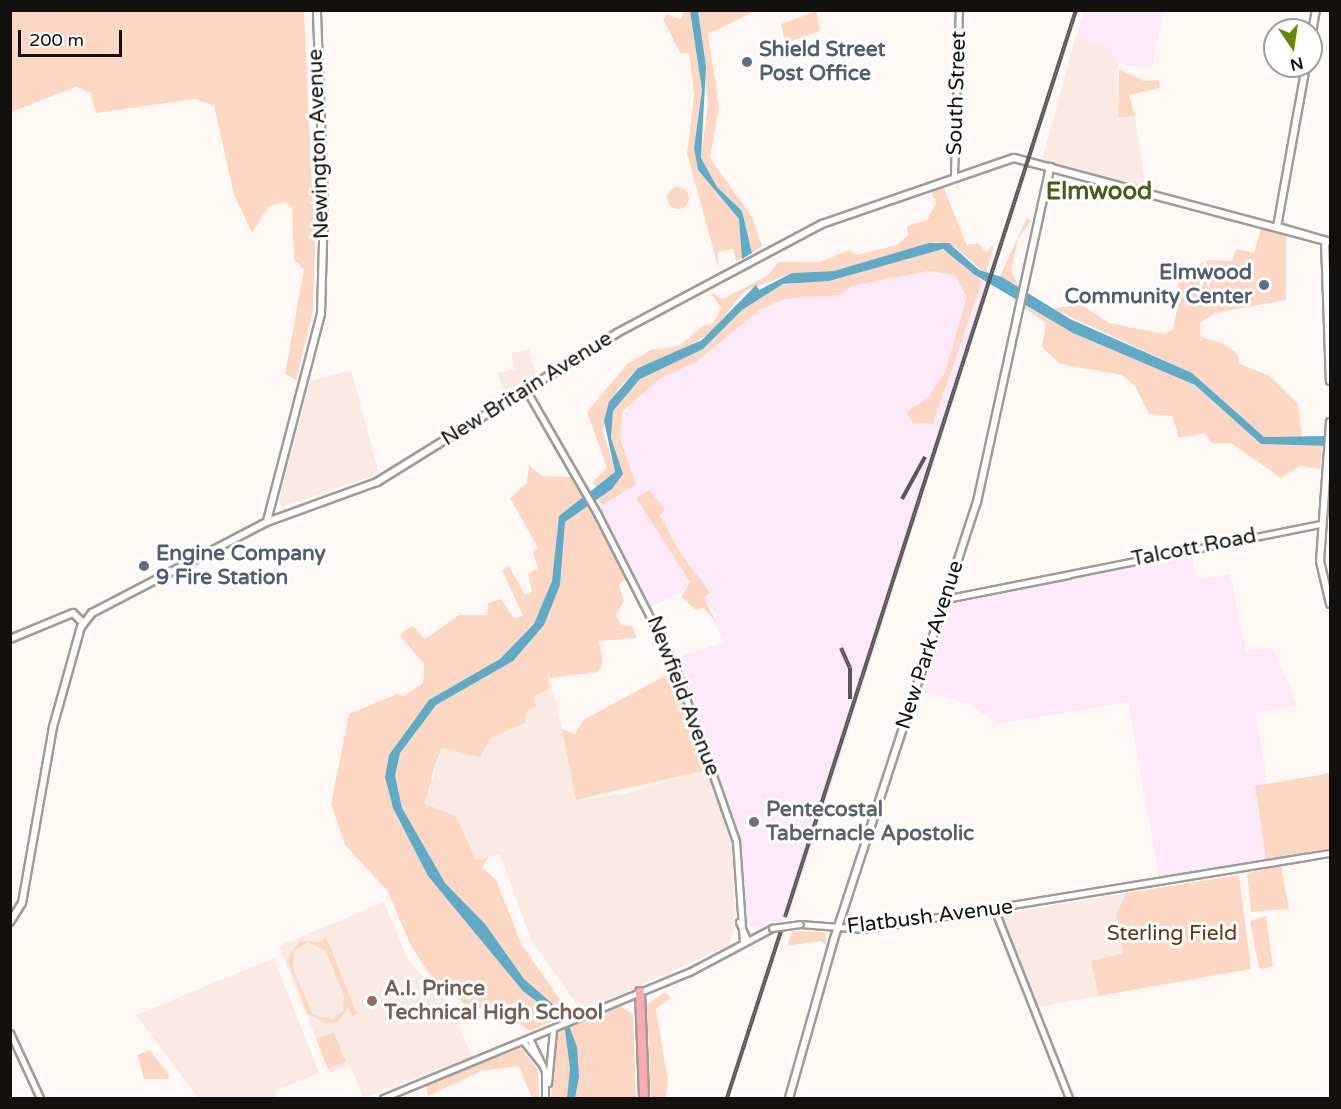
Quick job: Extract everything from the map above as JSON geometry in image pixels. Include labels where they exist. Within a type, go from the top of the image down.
[{"type":"highway","points":[[637,994],[642,1098]]},
{"type":"main road","name":"Newington Avenue","points":[[267,522],[321,315],[324,204],[317,10]]},
{"type":"main road","points":[[1277,227],[1304,78]]},
{"type":"main road","name":"New Britain Avenue","points":[[83,623],[106,603],[267,522],[367,488],[617,333],[822,224],[954,175],[1009,158],[1328,241]]},
{"type":"main road","name":"New Park Avenue","points":[[790,1098],[838,929],[977,502],[1050,167]]},
{"type":"main road","points":[[1328,241],[1330,381]]},
{"type":"main road","points":[[1330,422],[1328,464],[1320,524],[1321,572],[1330,604]]},
{"type":"main road","points":[[10,639],[73,613],[83,623],[50,742],[22,903],[10,922]]},
{"type":"street","name":"South Street","points":[[954,175],[959,10]]},
{"type":"street","name":"Newfield Avenue","points":[[526,390],[583,487],[665,641],[737,845],[739,922],[745,940]]},
{"type":"street","name":"Talcott Road","points":[[945,599],[1320,524]]},
{"type":"street","name":"Flatbush Avenue","points":[[383,1098],[637,994],[772,928],[800,924],[838,929],[994,911],[1330,853]]},
{"type":"street","points":[[994,911],[1069,1098]]},
{"type":"street","points":[[545,1098],[557,1027]]},
{"type":"street","points":[[10,1033],[40,1098]]},
{"type":"street","points":[[526,1040],[543,1066],[547,1087]]},
{"type":"shaded area","points":[[1084,11],[1164,11],[1152,68],[1118,64],[1108,45],[1075,39]]},
{"type":"shaded area","points":[[1075,39],[1108,45],[1118,64],[1118,118],[1135,116],[1146,189],[1042,160]]},
{"type":"shaded area","points":[[929,271],[955,275],[967,290],[966,305],[942,378],[925,401],[906,413],[913,422],[926,424],[936,418],[975,291],[982,278],[991,282],[789,919],[755,928],[745,925],[738,836],[676,658],[724,642],[713,620],[718,617],[704,599],[710,592],[681,554],[660,515],[664,508],[650,490],[636,498],[683,570],[690,584],[684,590],[652,607],[605,521],[600,504],[636,485],[627,471],[618,422],[637,396],[661,378],[696,362],[760,310],[784,299],[840,295],[852,286]]},
{"type":"shaded area","points":[[529,349],[536,376],[504,396],[498,373],[515,369],[511,353]]},
{"type":"shaded area","points":[[351,370],[379,474],[282,507],[279,500],[310,381]]},
{"type":"shaded area","points":[[1191,553],[1197,580],[1230,574],[1246,651],[1272,647],[1298,705],[1255,713],[1268,784],[1255,787],[1266,859],[1159,877],[1128,702],[999,724],[966,703],[920,691],[951,604]]},
{"type":"shaded area","points":[[549,672],[578,800],[628,793],[707,768],[733,846],[734,932],[728,946],[582,1012],[531,940],[500,854],[476,860],[456,819],[425,804],[442,748],[482,755],[491,738],[527,722],[527,712],[536,706],[534,696],[547,691]]},
{"type":"shaded area","points":[[1126,893],[1116,914],[1123,953],[1091,961],[1099,996],[1038,1007],[1002,914]]},
{"type":"shaded area","name":"A.I. Prince Technical High School","points":[[384,902],[408,960],[451,1007],[472,1057],[363,1098],[350,1065],[330,1073],[279,946]]},
{"type":"shaded area","points":[[274,958],[319,1073],[275,1091],[278,1098],[198,1098],[136,1015]]},
{"type":"green space","points":[[11,11],[304,11],[315,252],[313,311],[296,380],[285,374],[304,269],[294,260],[292,208],[286,202],[269,206],[252,233],[234,194],[214,106],[195,99],[96,113],[90,92],[76,87],[11,112]]},
{"type":"green space","points":[[684,11],[690,11],[702,90],[694,147],[698,170],[739,219],[742,258],[736,261],[733,249],[718,252],[719,270],[687,154],[694,96],[690,60],[688,53],[680,53],[663,19],[667,14],[681,19]]},
{"type":"green space","points":[[698,11],[756,11],[708,34],[719,107],[710,158],[752,217],[762,246],[752,253],[742,211],[717,187],[701,158],[708,104]]},
{"type":"green space","points":[[816,11],[820,31],[785,43],[781,24]]},
{"type":"green space","points":[[1119,69],[1144,81],[1159,80],[1160,88],[1129,95],[1135,116],[1118,118]]},
{"type":"green space","points":[[943,186],[967,245],[978,243],[986,252],[994,244],[986,274],[955,247],[936,242],[834,271],[792,273],[745,291],[710,333],[673,356],[640,366],[618,389],[603,430],[615,472],[599,487],[592,483],[607,468],[587,412],[628,363],[651,350],[679,346],[704,325],[712,326],[721,308],[710,292],[723,299],[767,276],[779,262],[820,262],[849,250],[857,255],[897,245],[908,235],[907,226],[927,220],[936,203],[931,191]]},
{"type":"green space","points":[[674,187],[682,187],[689,194],[689,202],[682,209],[674,209],[667,202],[667,194]]},
{"type":"green space","points":[[1027,218],[1031,221],[1018,239],[1011,271],[1020,288],[1000,276]]},
{"type":"green space","points":[[1261,229],[1286,235],[1286,300],[1215,313],[1200,323],[1201,337],[1222,343],[1237,353],[1240,364],[1270,376],[1298,404],[1302,438],[1264,437],[1192,373],[1053,309],[1080,304],[1109,323],[1165,334],[1173,329],[1180,294],[1175,268],[1192,269],[1208,260],[1232,261],[1236,249],[1254,253]]},
{"type":"green space","points":[[939,249],[955,254],[982,281],[933,424],[913,423],[906,412],[927,399],[945,372],[967,297],[955,275],[929,271],[852,286],[840,295],[784,299],[760,310],[696,362],[661,378],[623,411],[620,438],[636,485],[603,504],[597,501],[623,474],[611,438],[613,411],[643,376],[703,349],[742,310],[781,285],[831,280]]},
{"type":"green space","points":[[1026,303],[1073,333],[1195,385],[1261,444],[1322,445],[1320,469],[1300,466],[1281,478],[1231,443],[1211,443],[1205,433],[1179,438],[1172,416],[1149,414],[1135,386],[1122,375],[1060,364],[1042,347],[1046,323],[1025,308]]},
{"type":"green space","points":[[529,465],[542,476],[572,477],[627,577],[619,585],[624,601],[616,615],[621,625],[632,626],[637,638],[599,641],[603,664],[597,672],[550,678],[548,673],[549,690],[534,696],[536,706],[527,712],[525,723],[491,738],[480,757],[442,748],[435,765],[425,804],[456,816],[476,860],[489,857],[482,867],[496,880],[522,945],[570,1014],[530,1031],[506,1015],[465,1004],[434,981],[411,946],[387,890],[345,845],[331,804],[349,714],[397,694],[404,696],[423,683],[424,664],[400,636],[404,631],[413,626],[425,639],[459,615],[487,615],[488,603],[501,599],[514,618],[523,616],[502,570],[509,566],[525,595],[532,591],[528,574],[538,568],[533,553],[538,548],[510,498],[527,483]]},
{"type":"green space","points":[[650,490],[665,510],[660,515],[681,554],[710,592],[704,598],[716,622],[703,608],[696,610],[681,597],[690,582],[636,498]]},
{"type":"green space","points":[[672,672],[708,770],[576,800],[562,729],[575,734],[583,720]]},
{"type":"green space","points":[[1330,773],[1330,848],[1266,859],[1255,786]]},
{"type":"green space","points":[[1281,866],[1289,909],[1251,912],[1247,873]]},
{"type":"green space","name":"Sterling Field","points":[[1239,875],[1251,969],[1099,996],[1091,961],[1123,953],[1116,914],[1126,893]]},
{"type":"green space","points":[[1266,916],[1273,967],[1259,969],[1250,921]]},
{"type":"green space","points":[[792,931],[825,932],[827,946],[821,941],[787,946]]},
{"type":"green space","points":[[326,936],[357,1014],[352,1016],[348,1007],[339,1021],[326,1024],[307,1013],[287,959],[300,941],[322,942]],"holes":[[[308,942],[326,951],[344,996],[343,1011],[333,1019],[313,1015],[293,968],[294,951]]]},
{"type":"green space","points":[[665,992],[671,998],[656,1009],[668,1082],[666,1098],[651,1098],[647,1004]]},
{"type":"green space","points":[[620,1005],[633,1015],[636,1098],[551,1098],[555,1032]]},
{"type":"green space","points":[[334,1032],[346,1062],[328,1069],[316,1039]]},
{"type":"green space","points":[[521,1048],[538,1070],[539,1098],[532,1098],[519,1066],[482,1071],[428,1096],[426,1085]]},
{"type":"green space","points":[[150,1050],[169,1075],[169,1079],[144,1079],[137,1055]]},
{"type":"water","points":[[690,11],[698,11],[706,67],[701,158],[717,187],[742,211],[752,253],[742,259],[739,219],[698,170],[694,148],[702,90]]},
{"type":"water","points":[[929,243],[949,243],[979,270],[1002,277],[1070,319],[1192,373],[1264,437],[1323,436],[1330,437],[1330,446],[1261,444],[1195,385],[1073,333],[975,275],[943,249],[829,281],[783,284],[742,310],[703,349],[640,379],[613,411],[611,438],[623,474],[612,489],[565,522],[560,585],[544,625],[513,661],[436,705],[400,753],[395,776],[402,808],[445,883],[485,924],[524,979],[565,1015],[577,1047],[579,1077],[575,1098],[567,1098],[570,1069],[565,1030],[552,1013],[523,991],[428,876],[393,808],[385,777],[389,755],[429,700],[500,659],[534,624],[552,581],[559,516],[615,472],[604,421],[609,402],[638,368],[702,340],[756,285],[759,290],[792,273],[834,271]]},
{"type":"railway","points":[[785,917],[1076,10]]},
{"type":"railway","points":[[902,499],[925,457]]},
{"type":"railway","points":[[841,648],[850,668],[850,699]]},
{"type":"railway","points":[[727,1098],[781,931]]},
{"type":"place","name":"Shield Street Post Office","points":[[747,62]]},
{"type":"place","name":"Elmwood Community Center","points":[[1264,285]]},
{"type":"place","name":"Engine Company 9 Fire Station","points":[[144,566]]},
{"type":"place","name":"Pentecostal Tabernacle Apostolic","points":[[754,822]]},
{"type":"place","name":"A.I. Prince Technical High School","points":[[372,1001]]},
{"type":"district","name":"Elmwood","points":[[1099,192]]}]
